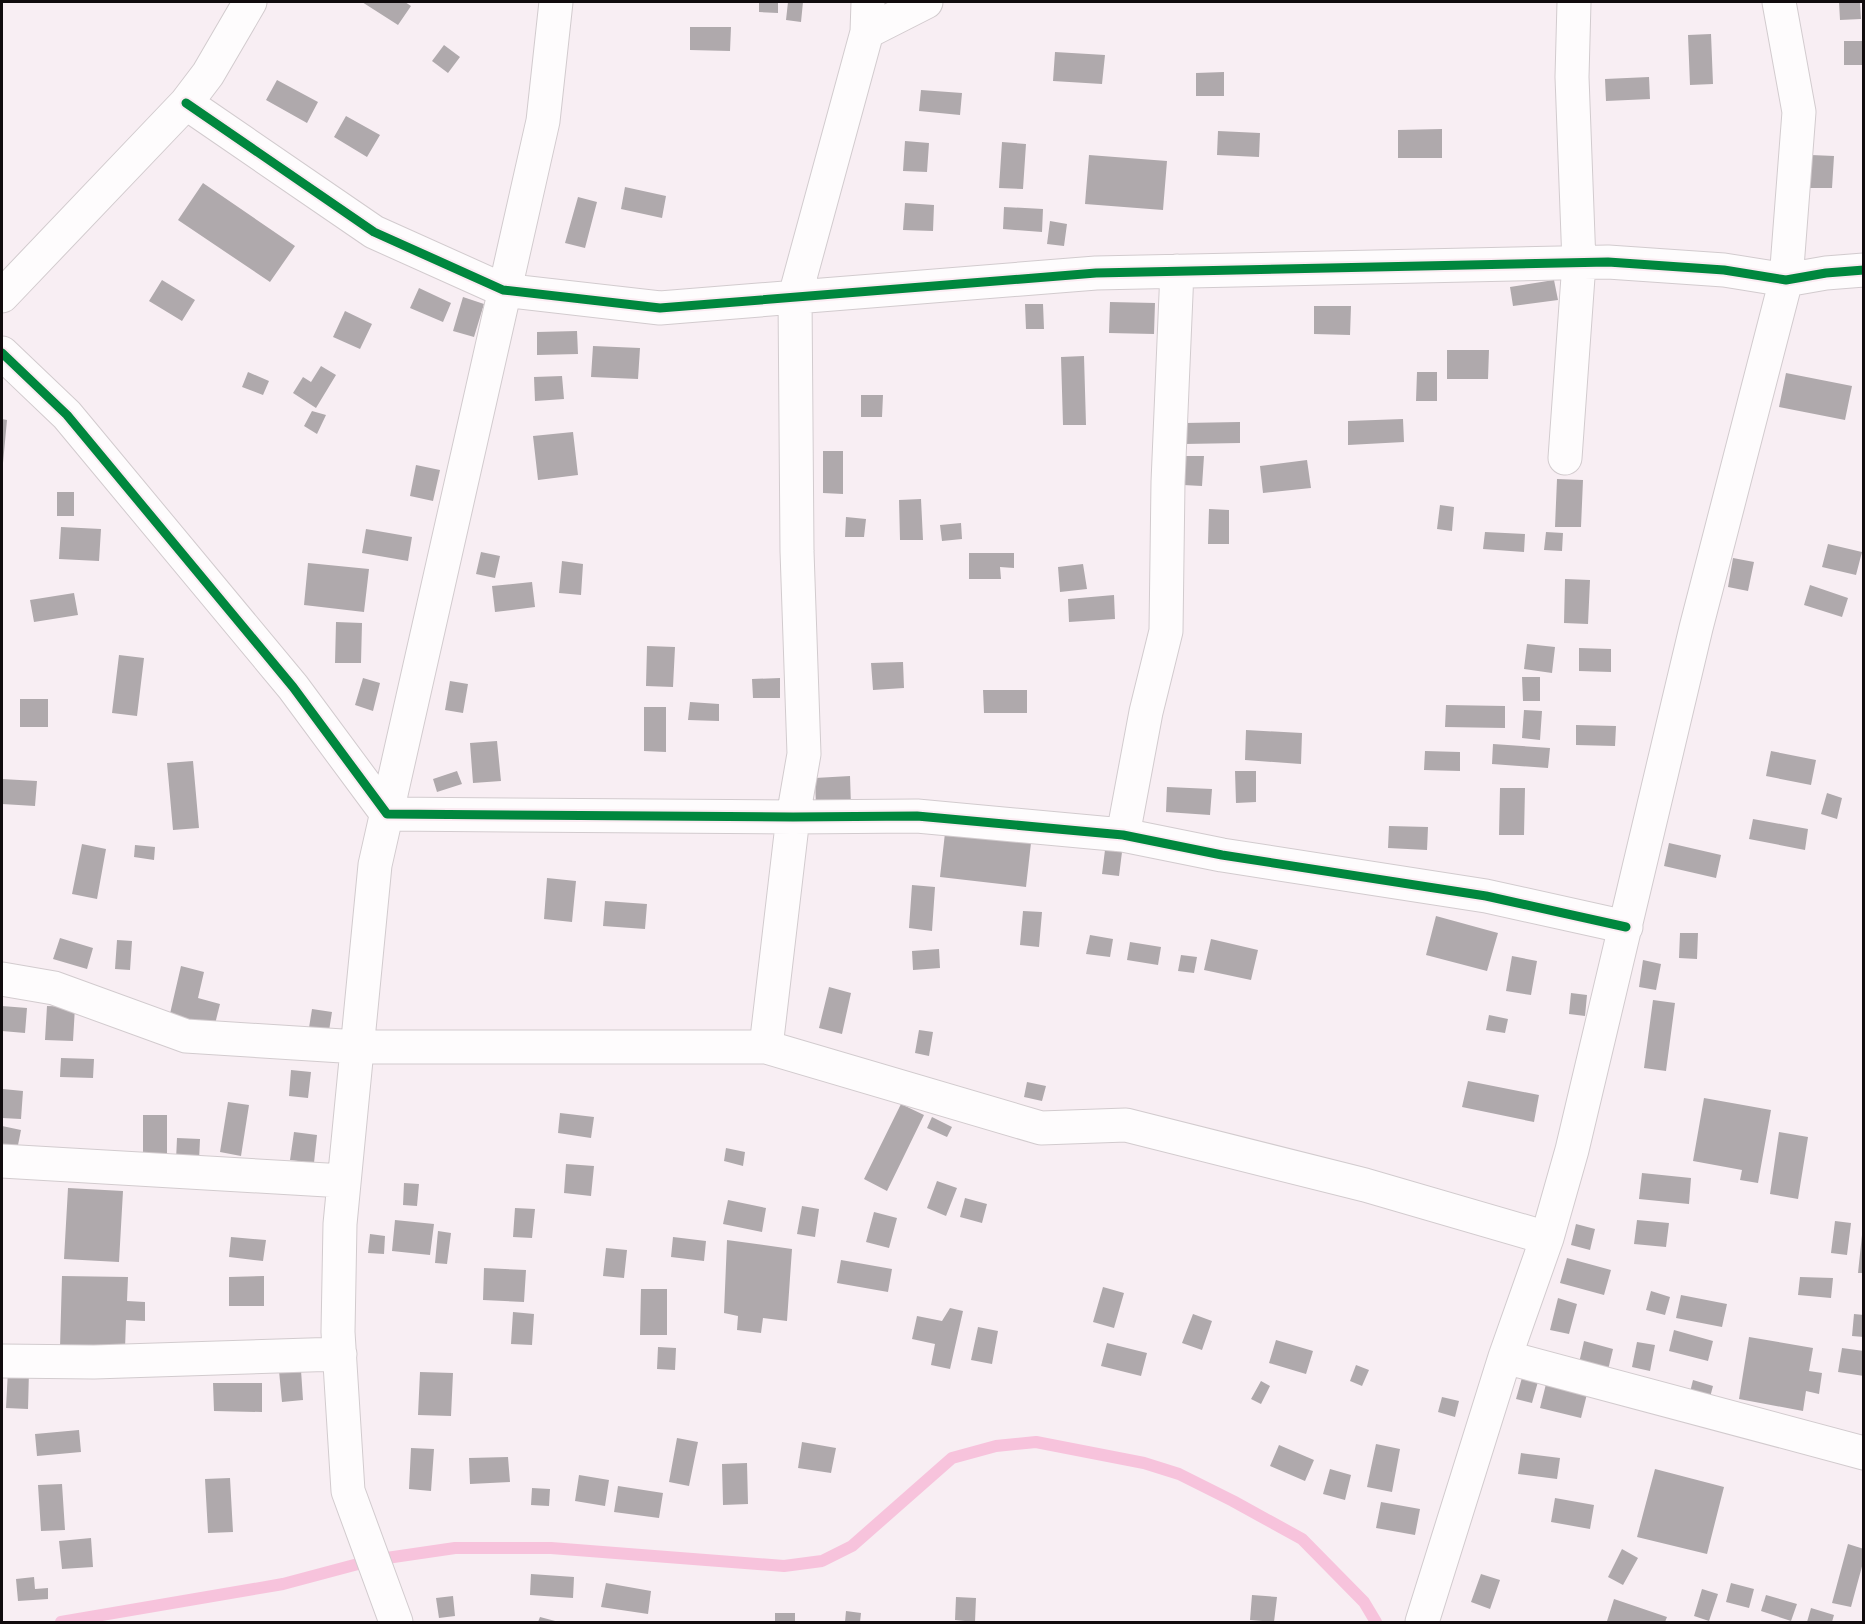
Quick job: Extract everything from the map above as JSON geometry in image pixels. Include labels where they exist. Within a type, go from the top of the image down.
[{"type":"street","points":[[2,296],[186,103],[208,74],[250,2]]},
{"type":"street","points":[[396,1623],[348,1491],[340,1354],[340,1224],[375,865],[543,121],[556,2]]},
{"type":"street","points":[[766,1047],[793,818],[804,754],[797,551],[795,296],[867,17],[926,2]]},
{"type":"street","points":[[1565,458],[1579,263],[1572,76],[1574,2]]},
{"type":"street","points":[[1422,1623],[1505,1357],[1547,1238],[1572,1150],[1696,628],[1786,280],[1799,112],[1779,2]]},
{"type":"street","points":[[186,103],[374,232],[503,290],[660,308],[1096,273],[1608,262],[1724,270],[1786,280],[1863,270]]},
{"type":"street","points":[[1123,835],[1146,712],[1166,631],[1168,482],[1177,271]]},
{"type":"street","points":[[2,353],[67,415],[293,687],[387,814]]},
{"type":"street","points":[[387,814],[793,818],[917,816],[1123,835],[1222,855],[1486,896],[1626,927]]},
{"type":"street","points":[[2,979],[54,988],[186,1036],[358,1047],[766,1047],[1041,1128],[1126,1125],[1365,1185],[1547,1238]]},
{"type":"street","points":[[2,1161],[344,1181]]},
{"type":"street","points":[[2,1361],[94,1362],[340,1354]]},
{"type":"street","points":[[1505,1357],[1863,1453]]},
{"type":"building","points":[[362,2],[405,2],[411,6],[398,25]]},
{"type":"building","points":[[759,2],[778,2],[778,13],[759,12]]},
{"type":"building","points":[[788,2],[803,2],[801,22],[786,20]]},
{"type":"building","points":[[1839,2],[1860,2],[1861,19],[1840,20]]},
{"type":"building","points":[[690,27],[731,27],[730,51],[690,50]]},
{"type":"building","points":[[1711,34],[1713,84],[1690,85],[1688,35]]},
{"type":"building","points":[[1844,41],[1864,41],[1864,65],[1844,65]]},
{"type":"building","points":[[444,45],[460,57],[448,73],[432,61]]},
{"type":"building","points":[[1055,52],[1105,55],[1102,84],[1053,81]]},
{"type":"building","points":[[1224,72],[1224,96],[1196,96],[1196,73]]},
{"type":"building","points":[[1649,77],[1650,99],[1606,101],[1605,79]]},
{"type":"building","points":[[277,80],[318,102],[307,123],[266,100]]},
{"type":"building","points":[[921,90],[962,93],[960,115],[919,111]]},
{"type":"building","points":[[346,116],[380,135],[367,157],[334,137]]},
{"type":"building","points":[[1442,129],[1442,158],[1398,158],[1398,130]]},
{"type":"building","points":[[1218,131],[1260,133],[1259,157],[1217,155]]},
{"type":"building","points":[[905,141],[929,143],[927,172],[903,171]]},
{"type":"building","points":[[1002,142],[1026,144],[1023,189],[999,188]]},
{"type":"building","points":[[1089,155],[1167,161],[1163,210],[1085,204]]},
{"type":"building","points":[[1811,155],[1834,156],[1832,188],[1809,188]]},
{"type":"building","points":[[203,183],[295,246],[270,282],[178,220]]},
{"type":"building","points":[[625,187],[666,196],[662,218],[621,209]]},
{"type":"building","points":[[578,197],[597,202],[585,248],[565,243]]},
{"type":"building","points":[[905,203],[934,205],[933,231],[903,230]]},
{"type":"building","points":[[1004,207],[1043,209],[1042,232],[1003,229]]},
{"type":"building","points":[[1050,221],[1067,224],[1064,246],[1047,244]]},
{"type":"building","points":[[162,280],[195,300],[182,321],[149,301]]},
{"type":"building","points":[[1554,280],[1558,300],[1513,306],[1510,287]]},
{"type":"building","points":[[419,288],[451,303],[443,322],[410,308]]},
{"type":"building","points":[[463,297],[484,304],[474,337],[453,331]]},
{"type":"building","points":[[1110,302],[1155,303],[1154,334],[1109,333]]},
{"type":"building","points":[[1025,304],[1043,304],[1044,329],[1026,329]]},
{"type":"building","points":[[1314,306],[1351,306],[1350,335],[1314,334]]},
{"type":"building","points":[[345,311],[372,324],[360,349],[333,337]]},
{"type":"building","points":[[577,331],[578,354],[537,355],[537,332]]},
{"type":"building","points":[[593,346],[640,348],[638,379],[591,377]]},
{"type":"building","points":[[1447,350],[1489,350],[1488,379],[1447,379]]},
{"type":"building","points":[[1084,356],[1086,425],[1063,425],[1061,357]]},
{"type":"building","points":[[321,366],[336,375],[316,408],[293,393],[303,377],[311,382]]},
{"type":"building","points":[[248,372],[269,381],[263,395],[242,387]]},
{"type":"building","points":[[1417,372],[1437,372],[1437,401],[1416,401]]},
{"type":"building","points":[[1786,373],[1852,386],[1845,420],[1779,407]]},
{"type":"building","points":[[562,376],[564,399],[535,401],[534,377]]},
{"type":"building","points":[[861,395],[883,395],[882,417],[861,417]]},
{"type":"building","points":[[312,411],[326,415],[317,434],[304,426]]},
{"type":"building","points":[[2,419],[7,420],[3,463],[2,463]]},
{"type":"building","points":[[1403,419],[1404,442],[1348,445],[1348,421]]},
{"type":"building","points":[[1240,422],[1240,443],[1184,444],[1184,423]]},
{"type":"building","points":[[573,432],[578,475],[538,480],[533,436]]},
{"type":"building","points":[[823,451],[843,451],[843,494],[823,493]]},
{"type":"building","points":[[1184,456],[1204,456],[1202,486],[1183,485]]},
{"type":"building","points":[[1307,460],[1311,488],[1263,493],[1260,466]]},
{"type":"building","points":[[416,465],[440,470],[433,501],[410,496]]},
{"type":"building","points":[[1557,479],[1583,480],[1581,527],[1555,527]]},
{"type":"building","points":[[57,492],[74,492],[74,516],[57,516]]},
{"type":"building","points":[[921,499],[923,540],[900,540],[899,500]]},
{"type":"building","points":[[1440,505],[1454,507],[1452,531],[1437,529]]},
{"type":"building","points":[[1209,509],[1229,510],[1229,544],[1208,544]]},
{"type":"building","points":[[846,517],[866,519],[864,537],[845,537]]},
{"type":"building","points":[[961,523],[962,539],[942,541],[940,525]]},
{"type":"building","points":[[61,527],[101,529],[99,561],[59,559]]},
{"type":"building","points":[[366,529],[412,537],[408,561],[362,553]]},
{"type":"building","points":[[1485,532],[1525,534],[1524,552],[1483,549]]},
{"type":"building","points":[[1546,532],[1563,533],[1562,551],[1544,550]]},
{"type":"building","points":[[1828,544],[1862,552],[1856,575],[1822,567]]},
{"type":"building","points":[[481,552],[500,556],[495,578],[476,574]]},
{"type":"building","points":[[969,553],[1014,553],[1014,568],[1000,567],[1001,579],[969,579]]},
{"type":"building","points":[[1733,558],[1754,562],[1748,591],[1728,587]]},
{"type":"building","points":[[562,561],[583,564],[581,595],[559,593]]},
{"type":"building","points":[[308,563],[369,569],[364,612],[304,605]]},
{"type":"building","points":[[1083,564],[1087,589],[1060,592],[1058,567]]},
{"type":"building","points":[[1565,579],[1590,580],[1588,624],[1564,623]]},
{"type":"building","points":[[532,582],[535,607],[495,612],[492,586]]},
{"type":"building","points":[[1810,585],[1848,598],[1842,617],[1804,605]]},
{"type":"building","points":[[74,593],[78,615],[34,622],[30,600]]},
{"type":"building","points":[[1114,595],[1115,619],[1069,622],[1068,599]]},
{"type":"building","points":[[336,622],[362,623],[361,663],[335,663]]},
{"type":"building","points":[[1527,644],[1555,647],[1552,673],[1524,669]]},
{"type":"building","points":[[647,646],[675,647],[673,687],[646,686]]},
{"type":"building","points":[[1579,648],[1611,649],[1611,672],[1579,671]]},
{"type":"building","points":[[119,655],[144,658],[137,716],[112,713]]},
{"type":"building","points":[[903,662],[904,688],[873,690],[871,663]]},
{"type":"building","points":[[1522,677],[1540,677],[1540,701],[1523,701]]},
{"type":"building","points":[[363,678],[380,683],[373,711],[355,705]]},
{"type":"building","points":[[780,678],[780,698],[753,698],[752,679]]},
{"type":"building","points":[[450,681],[468,684],[463,713],[445,710]]},
{"type":"building","points":[[983,690],[1027,690],[1027,713],[984,713]]},
{"type":"building","points":[[20,699],[48,699],[48,727],[20,727]]},
{"type":"building","points":[[690,702],[719,704],[719,721],[688,720]]},
{"type":"building","points":[[1446,705],[1505,706],[1505,728],[1445,727]]},
{"type":"building","points":[[644,707],[666,707],[666,752],[644,751]]},
{"type":"building","points":[[1524,710],[1542,711],[1540,740],[1522,738]]},
{"type":"building","points":[[1576,725],[1616,726],[1615,746],[1576,745]]},
{"type":"building","points":[[1246,730],[1302,733],[1301,764],[1245,760]]},
{"type":"building","points":[[497,741],[501,781],[473,783],[470,743]]},
{"type":"building","points":[[1493,744],[1550,748],[1548,768],[1492,764]]},
{"type":"building","points":[[1425,751],[1460,752],[1460,771],[1424,770]]},
{"type":"building","points":[[1771,751],[1816,760],[1811,785],[1766,776]]},
{"type":"building","points":[[193,761],[199,828],[173,830],[167,763]]},
{"type":"building","points":[[457,771],[462,784],[437,792],[433,779]]},
{"type":"building","points":[[1235,771],[1256,771],[1256,802],[1236,803]]},
{"type":"building","points":[[850,776],[851,806],[816,807],[815,778]]},
{"type":"building","points":[[2,779],[37,781],[35,806],[2,804]]},
{"type":"building","points":[[1167,787],[1212,789],[1210,815],[1166,812]]},
{"type":"building","points":[[1500,788],[1525,788],[1524,835],[1499,835]]},
{"type":"building","points":[[1827,793],[1842,798],[1837,819],[1821,814]]},
{"type":"building","points":[[1753,819],[1808,829],[1805,850],[1749,839]]},
{"type":"building","points":[[1389,826],[1428,827],[1427,850],[1388,848]]},
{"type":"building","points":[[945,833],[1031,843],[1026,887],[940,877]]},
{"type":"building","points":[[1669,843],[1721,855],[1716,878],[1664,866]]},
{"type":"building","points":[[82,844],[106,849],[97,899],[72,894]]},
{"type":"building","points":[[135,845],[155,847],[154,860],[134,857]]},
{"type":"building","points":[[1105,850],[1122,852],[1119,876],[1102,874]]},
{"type":"building","points":[[547,878],[576,881],[572,922],[544,919]]},
{"type":"building","points":[[912,885],[935,887],[932,931],[909,928]]},
{"type":"building","points":[[605,901],[647,904],[645,929],[603,926]]},
{"type":"building","points":[[1023,911],[1042,912],[1039,947],[1020,945]]},
{"type":"building","points":[[1436,916],[1498,933],[1487,971],[1426,955]]},
{"type":"building","points":[[1680,933],[1698,933],[1697,959],[1679,958]]},
{"type":"building","points":[[1090,935],[1113,939],[1110,957],[1086,954]]},
{"type":"building","points":[[60,938],[93,948],[87,969],[53,959]]},
{"type":"building","points":[[1211,939],[1258,950],[1251,980],[1204,970]]},
{"type":"building","points":[[117,940],[132,941],[130,970],[115,969]]},
{"type":"building","points":[[1130,942],[1161,947],[1158,965],[1127,960]]},
{"type":"building","points":[[939,949],[940,968],[913,970],[912,951]]},
{"type":"building","points":[[1181,955],[1197,957],[1194,973],[1178,971]]},
{"type":"building","points":[[1512,956],[1537,961],[1531,995],[1506,991]]},
{"type":"building","points":[[1643,960],[1661,964],[1656,990],[1639,987]]},
{"type":"building","points":[[181,966],[204,972],[198,998],[220,1004],[214,1028],[169,1018]]},
{"type":"building","points":[[829,987],[851,993],[842,1034],[819,1028]]},
{"type":"building","points":[[1571,993],[1587,995],[1585,1016],[1569,1014]]},
{"type":"building","points":[[1653,1000],[1675,1003],[1666,1071],[1644,1068]]},
{"type":"building","points":[[2,1006],[27,1008],[25,1033],[2,1031]]},
{"type":"building","points":[[47,1006],[75,1007],[73,1041],[45,1040]]},
{"type":"building","points":[[312,1009],[332,1012],[328,1037],[308,1034]]},
{"type":"building","points":[[1489,1015],[1508,1019],[1505,1033],[1486,1030]]},
{"type":"building","points":[[919,1030],[933,1032],[929,1056],[915,1053]]},
{"type":"building","points":[[61,1058],[94,1059],[93,1078],[60,1077]]},
{"type":"building","points":[[291,1070],[311,1072],[308,1098],[289,1096]]},
{"type":"building","points":[[1468,1081],[1539,1095],[1534,1122],[1462,1107]]},
{"type":"building","points":[[1027,1082],[1046,1086],[1042,1101],[1024,1097]]},
{"type":"building","points":[[3,1089],[23,1091],[21,1119],[2,1118]]},
{"type":"building","points":[[1704,1098],[1771,1110],[1758,1183],[1740,1180],[1742,1170],[1693,1161]]},
{"type":"building","points":[[228,1102],[249,1105],[241,1156],[220,1152]]},
{"type":"building","points":[[901,1104],[924,1115],[887,1191],[864,1179]]},
{"type":"building","points":[[560,1113],[594,1117],[591,1138],[558,1133]]},
{"type":"building","points":[[143,1115],[167,1115],[167,1156],[143,1156]]},
{"type":"building","points":[[932,1117],[952,1127],[947,1137],[927,1128]]},
{"type":"building","points":[[2,1126],[21,1130],[16,1155],[2,1152]]},
{"type":"building","points":[[294,1132],[317,1135],[314,1163],[290,1160]]},
{"type":"building","points":[[1779,1132],[1808,1137],[1798,1199],[1770,1194]]},
{"type":"building","points":[[177,1138],[200,1139],[199,1161],[176,1160]]},
{"type":"building","points":[[726,1148],[745,1152],[743,1166],[724,1161]]},
{"type":"building","points":[[566,1164],[594,1166],[591,1196],[564,1193]]},
{"type":"building","points":[[1642,1173],[1691,1178],[1689,1204],[1639,1199]]},
{"type":"building","points":[[937,1181],[957,1188],[946,1216],[927,1208]]},
{"type":"building","points":[[404,1183],[419,1184],[417,1206],[403,1205]]},
{"type":"building","points":[[68,1188],[123,1191],[119,1262],[64,1259]]},
{"type":"building","points":[[965,1198],[987,1204],[982,1223],[960,1217]]},
{"type":"building","points":[[728,1200],[766,1208],[762,1232],[723,1224]]},
{"type":"building","points":[[802,1206],[819,1209],[815,1237],[797,1234]]},
{"type":"building","points":[[515,1208],[535,1209],[532,1238],[513,1237]]},
{"type":"building","points":[[874,1212],[897,1218],[889,1248],[866,1242]]},
{"type":"building","points":[[395,1220],[434,1224],[430,1255],[392,1251]]},
{"type":"building","points":[[1637,1220],[1669,1223],[1666,1247],[1634,1244]]},
{"type":"building","points":[[1835,1221],[1851,1223],[1847,1255],[1831,1253]]},
{"type":"building","points":[[1576,1224],[1595,1229],[1590,1250],[1571,1245]]},
{"type":"building","points":[[438,1231],[451,1233],[447,1264],[435,1263]]},
{"type":"building","points":[[370,1234],[385,1236],[384,1254],[368,1253]]},
{"type":"building","points":[[1862,1235],[1864,1236],[1864,1273],[1858,1273]]},
{"type":"building","points":[[231,1237],[266,1240],[263,1261],[229,1257]]},
{"type":"building","points":[[673,1237],[706,1241],[704,1261],[671,1257]]},
{"type":"building","points":[[727,1240],[792,1249],[787,1321],[763,1318],[761,1333],[737,1330],[738,1316],[724,1313]]},
{"type":"building","points":[[606,1248],[627,1250],[624,1278],[603,1276]]},
{"type":"building","points":[[1567,1258],[1611,1270],[1604,1295],[1560,1283]]},
{"type":"building","points":[[841,1260],[892,1269],[888,1292],[837,1283]]},
{"type":"building","points":[[484,1268],[526,1270],[524,1302],[483,1300]]},
{"type":"building","points":[[62,1276],[128,1277],[127,1301],[145,1302],[145,1321],[126,1320],[125,1349],[60,1348]]},
{"type":"building","points":[[264,1276],[264,1306],[229,1306],[229,1277]]},
{"type":"building","points":[[1800,1277],[1833,1278],[1831,1298],[1798,1295]]},
{"type":"building","points":[[1103,1287],[1124,1293],[1114,1328],[1093,1322]]},
{"type":"building","points":[[641,1289],[667,1289],[667,1335],[640,1335]]},
{"type":"building","points":[[1651,1291],[1670,1297],[1665,1315],[1646,1310]]},
{"type":"building","points":[[1681,1295],[1727,1304],[1722,1327],[1676,1318]]},
{"type":"building","points":[[1558,1298],[1577,1304],[1569,1334],[1550,1330]]},
{"type":"building","points":[[950,1308],[963,1311],[950,1369],[931,1365],[935,1344],[912,1339],[917,1316],[942,1321]]},
{"type":"building","points":[[513,1312],[534,1314],[532,1345],[511,1344]]},
{"type":"building","points":[[1193,1314],[1212,1321],[1202,1350],[1182,1343]]},
{"type":"building","points":[[1854,1314],[1864,1315],[1864,1337],[1852,1336]]},
{"type":"building","points":[[978,1327],[998,1331],[992,1364],[971,1360]]},
{"type":"building","points":[[1674,1330],[1713,1341],[1708,1361],[1669,1351]]},
{"type":"building","points":[[1749,1337],[1813,1348],[1809,1371],[1822,1373],[1819,1394],[1806,1391],[1803,1411],[1739,1399]]},
{"type":"building","points":[[1276,1340],[1313,1351],[1306,1374],[1269,1363]]},
{"type":"building","points":[[1584,1341],[1613,1349],[1608,1370],[1579,1363]]},
{"type":"building","points":[[1637,1342],[1655,1345],[1650,1371],[1632,1367]]},
{"type":"building","points":[[1107,1343],[1147,1353],[1141,1376],[1101,1366]]},
{"type":"building","points":[[658,1347],[676,1348],[675,1370],[657,1369]]},
{"type":"building","points":[[1842,1348],[1864,1351],[1864,1376],[1838,1372]]},
{"type":"building","points":[[1356,1365],[1369,1370],[1362,1386],[1350,1381]]},
{"type":"building","points":[[8,1370],[29,1371],[28,1409],[6,1408]]},
{"type":"building","points":[[301,1370],[303,1400],[282,1402],[279,1371]]},
{"type":"building","points":[[420,1372],[453,1373],[451,1416],[418,1415]]},
{"type":"building","points":[[1523,1374],[1539,1378],[1532,1403],[1516,1399]]},
{"type":"building","points":[[1693,1380],[1713,1386],[1709,1401],[1689,1396]]},
{"type":"building","points":[[1261,1381],[1270,1386],[1261,1404],[1251,1399]]},
{"type":"building","points":[[213,1383],[262,1383],[262,1412],[214,1411]]},
{"type":"building","points":[[1546,1384],[1587,1394],[1581,1418],[1540,1408]]},
{"type":"building","points":[[1442,1397],[1459,1401],[1455,1417],[1438,1412]]},
{"type":"building","points":[[79,1430],[81,1452],[37,1456],[35,1434]]},
{"type":"building","points":[[677,1438],[698,1442],[689,1486],[669,1482]]},
{"type":"building","points":[[802,1442],[836,1448],[831,1473],[798,1468]]},
{"type":"building","points":[[1376,1444],[1400,1449],[1392,1492],[1367,1487]]},
{"type":"building","points":[[1279,1445],[1314,1460],[1305,1481],[1270,1466]]},
{"type":"building","points":[[411,1448],[434,1449],[431,1491],[409,1489]]},
{"type":"building","points":[[1521,1453],[1560,1458],[1557,1479],[1518,1474]]},
{"type":"building","points":[[508,1457],[510,1482],[470,1484],[469,1458]]},
{"type":"building","points":[[747,1463],[748,1504],[723,1505],[722,1464]]},
{"type":"building","points":[[1330,1469],[1351,1475],[1345,1500],[1323,1494]]},
{"type":"building","points":[[1655,1469],[1724,1487],[1707,1554],[1637,1537]]},
{"type":"building","points":[[579,1475],[609,1480],[605,1506],[575,1501]]},
{"type":"building","points":[[230,1478],[233,1532],[208,1533],[205,1479]]},
{"type":"building","points":[[62,1484],[65,1530],[41,1531],[38,1485]]},
{"type":"building","points":[[618,1486],[663,1493],[659,1518],[614,1512]]},
{"type":"building","points":[[532,1488],[550,1489],[549,1506],[531,1505]]},
{"type":"building","points":[[1555,1498],[1594,1505],[1590,1529],[1551,1522]]},
{"type":"building","points":[[1381,1502],[1420,1509],[1415,1535],[1376,1528]]},
{"type":"building","points":[[91,1538],[93,1567],[62,1569],[59,1541]]},
{"type":"building","points":[[1848,1544],[1864,1549],[1864,1559],[1851,1607],[1832,1603]]},
{"type":"building","points":[[1622,1549],[1638,1558],[1623,1585],[1608,1577]]},
{"type":"building","points":[[531,1574],[574,1577],[573,1598],[530,1595]]},
{"type":"building","points":[[1481,1574],[1500,1580],[1490,1609],[1471,1602]]},
{"type":"building","points":[[34,1577],[35,1589],[48,1588],[48,1599],[18,1601],[16,1579]]},
{"type":"building","points":[[606,1583],[651,1591],[648,1614],[601,1607]]},
{"type":"building","points":[[1731,1583],[1754,1589],[1749,1608],[1726,1602]]},
{"type":"building","points":[[1702,1589],[1718,1594],[1709,1621],[1694,1616]]},
{"type":"building","points":[[1252,1595],[1277,1597],[1274,1622],[1250,1620]]},
{"type":"building","points":[[1766,1595],[1797,1604],[1791,1621],[1761,1611]]},
{"type":"building","points":[[453,1596],[455,1616],[439,1618],[436,1598]]},
{"type":"building","points":[[956,1597],[976,1598],[975,1622],[955,1620]]},
{"type":"building","points":[[1614,1599],[1667,1617],[1665,1622],[1607,1621]]},
{"type":"building","points":[[1811,1608],[1834,1615],[1832,1622],[1807,1622]]},
{"type":"building","points":[[846,1611],[861,1613],[860,1622],[845,1622]]},
{"type":"building","points":[[775,1613],[795,1613],[795,1622],[775,1622]]},
{"type":"building","points":[[540,1617],[559,1622],[538,1622]]},
{"type":"waterway","points":[[61,1622],[283,1584],[373,1560],[455,1548],[551,1548],[784,1566],[822,1561],[852,1546],[952,1458],[996,1446],[1036,1442],[1144,1463],[1179,1474],[1233,1501],[1302,1539],[1364,1602],[1376,1622]]},
{"type":"cycle path","points":[[186,103],[374,232],[503,290],[660,308],[1096,273],[1608,262],[1724,270],[1786,280],[1826,273],[1864,270]]},
{"type":"cycle path","points":[[2,353],[67,415],[293,687],[387,814],[917,816],[1123,835],[1222,855],[1486,896],[1626,927]]}]
